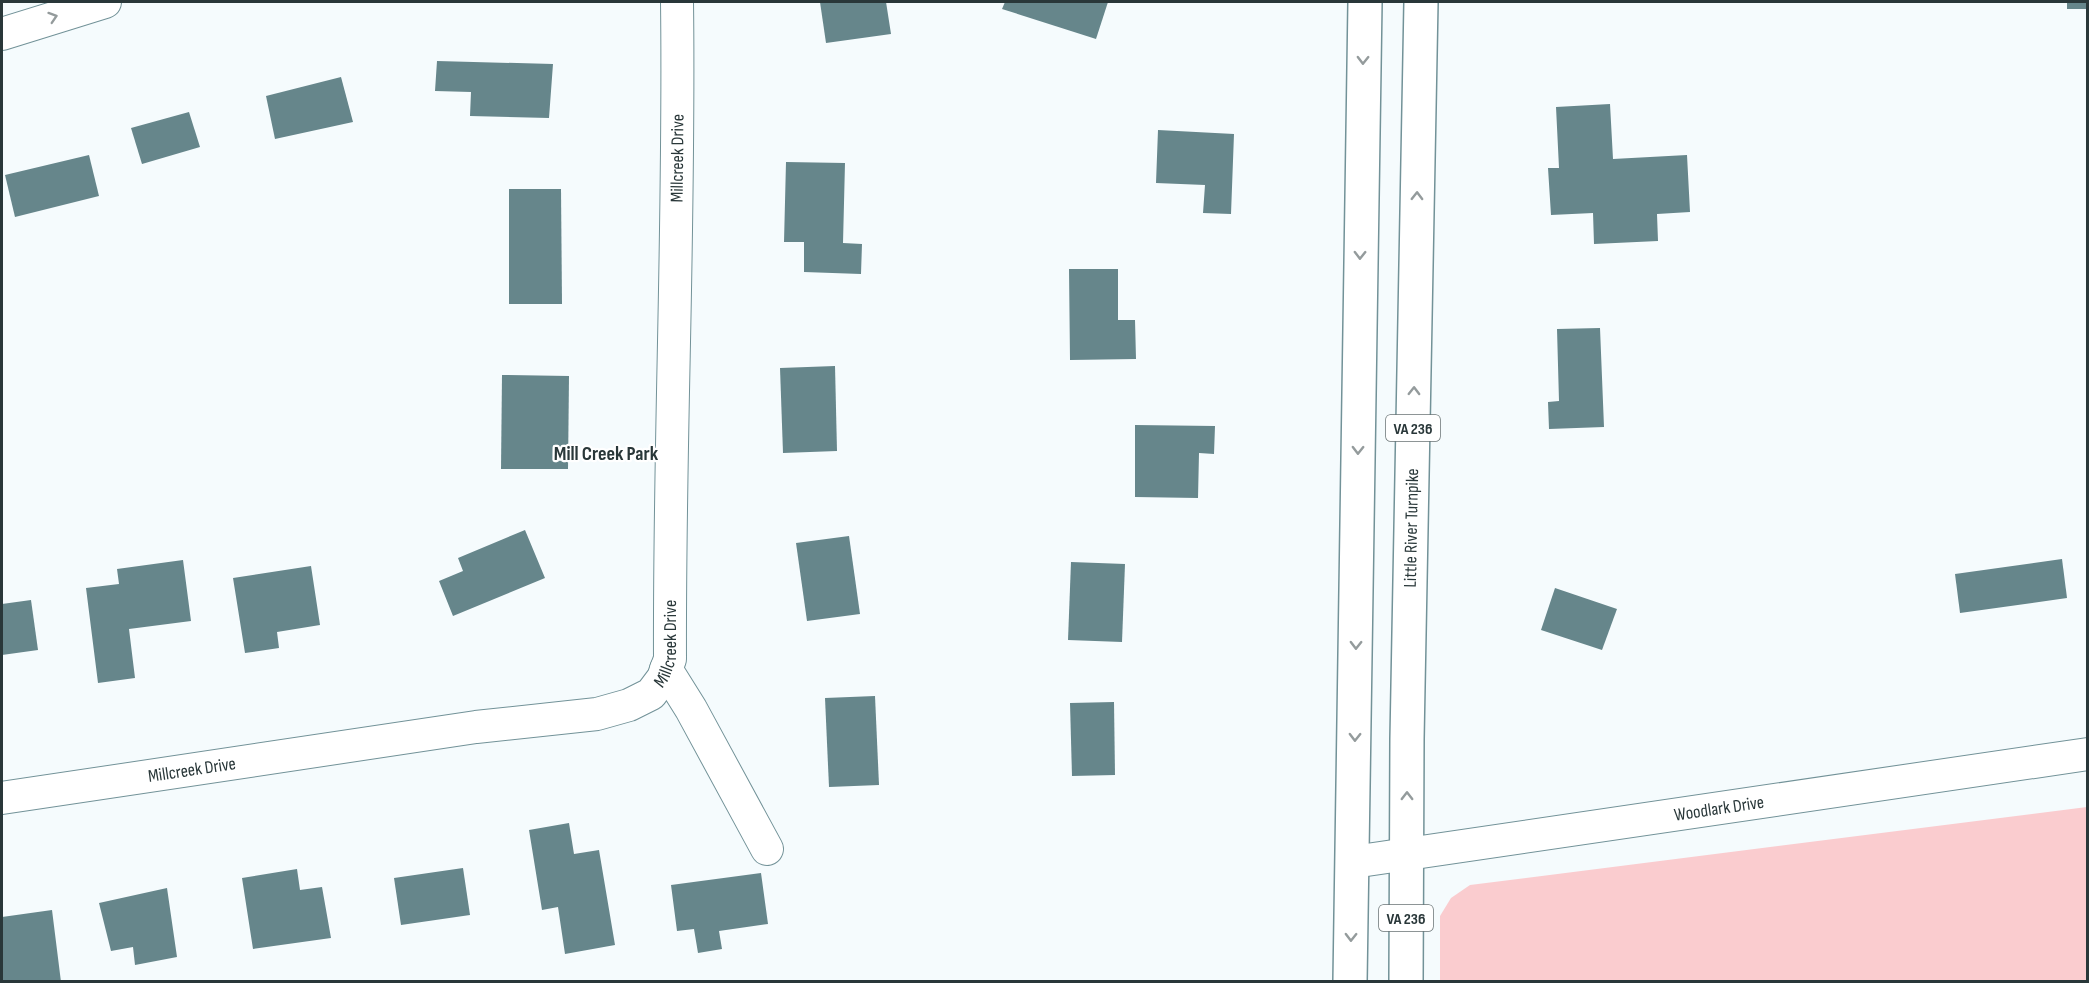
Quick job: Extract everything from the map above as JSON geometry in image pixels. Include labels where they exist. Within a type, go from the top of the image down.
[{"type":"main road","points":[[1350,981],[1365,2]]},
{"type":"main road","name":"Little River Turnpike","points":[[1406,981],[1421,2]]},
{"type":"street","points":[[2,34],[105,2]]},
{"type":"street","name":"Millcreek Drive","points":[[2,798],[476,727],[597,714],[629,705],[651,694],[663,678],[670,659],[673,332],[677,254],[677,2]]},
{"type":"street","points":[[666,669],[767,849]]},
{"type":"street","name":"Woodlark Drive","points":[[1353,862],[2088,754]]},
{"type":"shaded area","points":[[2087,807],[2087,981],[1440,981],[1440,916],[1451,898],[1470,885]]},
{"type":"building","points":[[820,2],[886,2],[891,34],[826,43]]},
{"type":"building","points":[[1005,2],[1108,2],[1096,39],[1002,9]]},
{"type":"building","points":[[2067,2],[2088,2],[2088,9],[2067,9]]},
{"type":"building","points":[[437,61],[553,64],[549,118],[470,116],[471,92],[435,91]]},
{"type":"building","points":[[341,77],[353,122],[275,139],[266,96]]},
{"type":"building","points":[[1610,104],[1613,159],[1687,155],[1690,212],[1657,214],[1658,241],[1594,244],[1593,213],[1551,215],[1548,168],[1559,168],[1556,107]]},
{"type":"building","points":[[189,112],[200,147],[142,164],[131,128]]},
{"type":"building","points":[[1158,130],[1234,134],[1231,214],[1203,213],[1205,185],[1156,183]]},
{"type":"building","points":[[89,155],[99,196],[15,217],[5,175]]},
{"type":"building","points":[[786,162],[845,163],[843,243],[862,244],[861,274],[804,272],[804,242],[784,242]]},
{"type":"building","points":[[509,189],[561,189],[562,304],[509,304]]},
{"type":"building","points":[[1069,269],[1118,269],[1118,320],[1135,320],[1136,359],[1070,360]]},
{"type":"building","points":[[1600,328],[1604,427],[1549,429],[1548,402],[1559,401],[1557,329]]},
{"type":"building","points":[[835,366],[837,451],[783,453],[780,368]]},
{"type":"building","points":[[502,375],[569,376],[568,469],[501,469]]},
{"type":"building","points":[[1135,425],[1215,426],[1214,454],[1199,453],[1198,498],[1135,497]]},
{"type":"building","points":[[525,530],[545,578],[453,616],[439,581],[463,571],[458,558]]},
{"type":"building","points":[[849,536],[860,614],[807,621],[796,543]]},
{"type":"building","points":[[2062,559],[2067,598],[1960,613],[1955,574]]},
{"type":"building","points":[[183,560],[191,621],[129,629],[135,678],[98,683],[86,588],[119,584],[117,569]]},
{"type":"building","points":[[1071,562],[1125,564],[1122,642],[1068,640]]},
{"type":"building","points":[[311,566],[320,625],[277,632],[279,648],[245,653],[233,578]]},
{"type":"building","points":[[1555,588],[1617,609],[1602,650],[1541,630]]},
{"type":"building","points":[[31,600],[38,650],[2,655],[2,604]]},
{"type":"building","points":[[875,696],[879,785],[829,787],[825,698]]},
{"type":"building","points":[[1114,702],[1115,775],[1072,776],[1070,703]]},
{"type":"building","points":[[569,823],[574,854],[599,850],[615,945],[565,954],[558,907],[542,910],[529,830]]},
{"type":"building","points":[[463,868],[470,915],[401,925],[394,878]]},
{"type":"building","points":[[297,869],[300,890],[322,887],[331,938],[253,949],[242,878]]},
{"type":"building","points":[[761,873],[768,924],[719,931],[722,949],[698,953],[694,929],[677,931],[671,885]]},
{"type":"building","points":[[167,888],[177,957],[135,965],[133,947],[111,951],[99,903]]},
{"type":"building","points":[[52,910],[61,982],[2,982],[2,917]]},
{"type":"district","name":"Mill Creek Park","points":[[606,453]]}]
